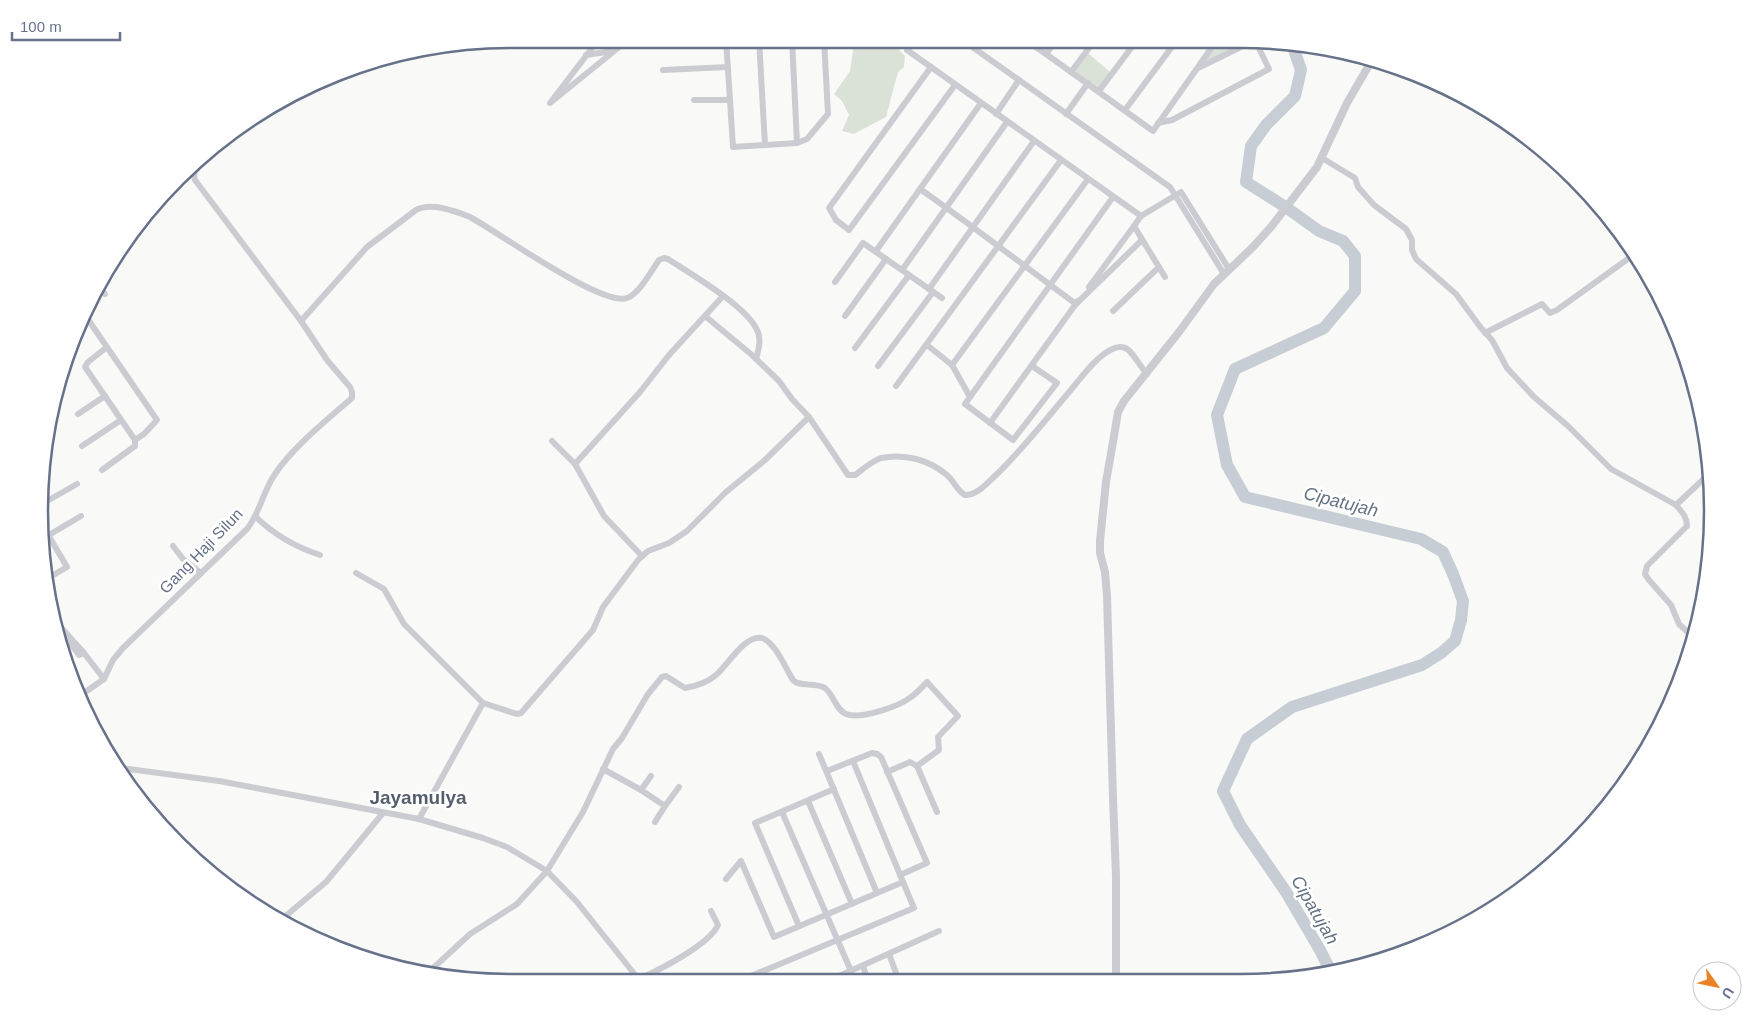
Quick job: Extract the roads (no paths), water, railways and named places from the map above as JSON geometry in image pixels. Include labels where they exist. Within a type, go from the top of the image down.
[{"type":"street","points":[[592,48],[550,103],[618,48]]},
{"type":"street","points":[[727,48],[733,147],[798,143],[807,139],[828,114],[824,48]]},
{"type":"street","points":[[760,48],[765,145]]},
{"type":"street","points":[[793,48],[798,143]]},
{"type":"street","points":[[974,48],[1170,187],[1227,272]]},
{"type":"street","points":[[1037,48],[1153,130],[1211,48]]},
{"type":"street","points":[[1046,54],[1051,48]]},
{"type":"street","points":[[1071,72],[1089,48]]},
{"type":"street","points":[[1099,91],[1131,48]]},
{"type":"street","points":[[1125,110],[1171,48]]},
{"type":"street","points":[[1196,70],[1239,48]]},
{"type":"street","points":[[1158,123],[1172,120],[1269,69],[1259,48]]},
{"type":"street","points":[[907,50],[1141,216]]},
{"type":"street","points":[[586,55],[614,51]]},
{"type":"street","points":[[1116,974],[1116,876],[1107,596],[1100,541],[1106,482],[1118,412],[1124,401],[1192,316],[1204,297],[1271,227],[1317,167],[1351,94],[1369,65]]},
{"type":"street","points":[[663,70],[728,67]]},
{"type":"street","points":[[931,67],[829,208],[836,220],[849,230],[955,85]]},
{"type":"street","points":[[996,114],[1019,80]]},
{"type":"street","points":[[1066,114],[1088,84]]},
{"type":"street","points":[[694,100],[730,100]]},
{"type":"street","points":[[876,252],[981,103]]},
{"type":"street","points":[[902,270],[1007,122]]},
{"type":"street","points":[[878,366],[1034,141]]},
{"type":"street","points":[[1322,158],[1355,178],[1358,187],[1374,204],[1406,229],[1412,240],[1412,250],[1416,259],[1456,294],[1492,340],[1507,368],[1534,397],[1568,426],[1601,460],[1620,475],[1676,505],[1684,514],[1687,526],[1647,566],[1645,574],[1672,605],[1679,624],[1688,633]]},
{"type":"street","points":[[896,386],[1061,160]]},
{"type":"street","points":[[195,172],[195,180],[301,321],[367,247],[423,207],[450,210],[470,217],[585,286],[614,299],[630,297],[636,292],[659,260],[664,258],[723,296],[746,316],[756,328],[760,345],[756,358]]},
{"type":"street","points":[[952,364],[1088,179]]},
{"type":"street","points":[[920,189],[999,245],[1076,304]]},
{"type":"street","points":[[1032,366],[1057,383],[1013,440],[965,404],[1113,196]]},
{"type":"street","points":[[990,423],[1141,216],[1175,196]]},
{"type":"street","points":[[1134,226],[1165,278]]},
{"type":"street","points":[[1076,304],[1142,240]]},
{"type":"street","points":[[835,282],[863,243],[942,298]]},
{"type":"street","points":[[1485,332],[1542,304],[1550,313],[1556,310],[1629,258]]},
{"type":"street","points":[[845,316],[886,259]]},
{"type":"street","points":[[1113,311],[1159,267]]},
{"type":"street","points":[[856,348],[909,275]]},
{"type":"street","points":[[575,464],[640,392],[668,355],[723,296]]},
{"type":"street","points":[[704,316],[756,358],[779,381],[792,400],[809,417],[848,474],[855,475],[881,458],[903,457],[929,462],[950,478],[962,493],[969,495],[978,492],[1016,456],[1098,358],[1118,347],[1126,348],[1134,355],[1138,364],[1147,374]]},
{"type":"street","points":[[89,320],[156,419],[148,430],[135,440]]},
{"type":"street","name":"Gang Haji Silun","points":[[85,692],[104,679],[117,655],[247,529],[256,516],[270,482],[278,469],[312,434],[352,398],[350,387],[327,360],[301,321]]},
{"type":"street","points":[[926,345],[952,364],[970,397]]},
{"type":"street","points":[[102,470],[135,446],[135,440],[85,366],[107,347]]},
{"type":"street","points":[[78,414],[105,396]]},
{"type":"street","points":[[356,573],[384,589],[404,624],[483,703],[513,714],[521,713],[593,630],[603,607],[642,556],[648,551],[669,543],[687,531],[726,492],[765,460],[809,417]]},
{"type":"street","points":[[82,446],[121,420]]},
{"type":"street","points":[[552,441],[575,464],[604,516],[642,556]]},
{"type":"street","points":[[1676,505],[1704,479]]},
{"type":"street","points":[[48,500],[77,484]]},
{"type":"street","points":[[52,576],[67,567],[49,535],[81,516]]},
{"type":"street","points":[[256,516],[275,533],[305,550],[320,555]]},
{"type":"street","points":[[173,546],[183,559],[201,573]]},
{"type":"street","points":[[63,629],[84,652],[104,679]]},
{"type":"street","points":[[434,967],[470,934],[517,904],[547,871],[582,812],[613,749],[622,738],[648,694],[662,677],[666,676],[685,688],[698,685],[716,675],[739,648],[754,639],[761,638],[769,642],[794,682],[798,684],[816,684],[825,688],[839,709],[846,714],[855,716],[879,711],[898,704],[910,698],[927,682],[958,716],[938,737],[939,750],[917,766]]},
{"type":"street","points":[[419,818],[483,703]]},
{"type":"street","points":[[827,772],[872,753],[881,757],[927,863],[900,875]]},
{"type":"street","points":[[819,754],[878,893]]},
{"type":"street","points":[[756,974],[914,908],[853,761]]},
{"type":"street","points":[[888,772],[910,762],[917,766],[937,812]]},
{"type":"street","points":[[127,769],[219,781],[419,818],[507,847],[547,871],[577,902],[634,974]]},
{"type":"street","points":[[603,769],[665,806]]},
{"type":"street","points":[[641,790],[650,776]]},
{"type":"street","points":[[655,822],[680,787]]},
{"type":"street","points":[[799,926],[755,823],[834,789]]},
{"type":"street","points":[[808,800],[852,904]]},
{"type":"street","points":[[287,915],[326,882],[383,812]]},
{"type":"street","points":[[782,812],[851,971]]},
{"type":"street","points":[[726,879],[741,861],[774,937],[903,882]]},
{"type":"street","points":[[650,974],[687,953],[711,934],[718,925],[711,911]]},
{"type":"street","points":[[844,974],[939,931]]},
{"type":"street","points":[[889,954],[896,974]]},
{"type":"street","points":[[862,966],[865,974]]},
{"type":"waterway","name":"Cipatujah","points":[[1294,50],[1301,70],[1295,96],[1266,125],[1251,146],[1246,182],[1319,231],[1343,241],[1355,256],[1355,291],[1324,328],[1235,369],[1217,415],[1227,465],[1245,497],[1421,539],[1443,552],[1463,601],[1461,620],[1455,641],[1441,653],[1422,665],[1292,707],[1247,739],[1223,791],[1240,825],[1286,892],[1328,966]]},
{"type":"district","name":"Jayamulya","points":[[418,797]]}]
